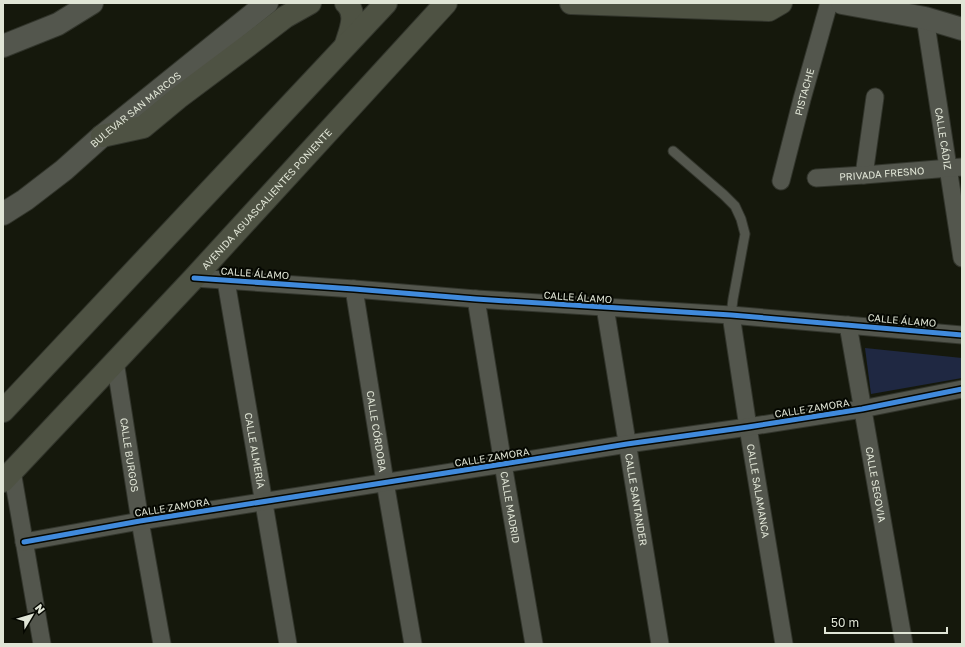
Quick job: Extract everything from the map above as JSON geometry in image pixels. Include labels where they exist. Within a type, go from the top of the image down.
[{"type":"main road","points":[[102,136],[143,127],[178,98],[244,49],[285,16],[310,3]]},
{"type":"main road","points":[[345,46],[353,19],[349,6],[346,3]]},
{"type":"main road","points":[[3,411],[386,3]]},
{"type":"main road","name":"AVENIDA AGUASCALIENTES PONIENTE","points":[[7,476],[194,278],[446,3]]},
{"type":"main road","points":[[571,3],[762,10],[770,10],[781,3]]},
{"type":"street","points":[[3,46],[58,24],[92,3]]},
{"type":"street","name":"BULEVAR SAN MARCOS","points":[[3,214],[25,200],[64,170],[102,136],[267,3]]},
{"type":"street","name":"PISTACHE","points":[[781,181],[829,3]]},
{"type":"street","points":[[842,3],[925,18],[962,29]]},
{"type":"street","name":"CALLE CÁDIZ","points":[[925,18],[955,167],[962,258]]},
{"type":"street","points":[[864,175],[875,98]]},
{"type":"street","name":"PRIVADA FRESNO","points":[[816,178],[955,167]]},
{"type":"street","points":[[3,206],[25,200]]},
{"type":"street","name":"CALLE ÁLAMO","points":[[194,278],[476,299],[731,315],[962,335]]},
{"type":"street","name":"CALLE ALMERÍA","points":[[226,280],[288,644]]},
{"type":"street","name":"CALLE CÓRDOBA","points":[[354,289],[413,644]]},
{"type":"street","name":"CALLE MADRID","points":[[476,299],[534,644]]},
{"type":"street","name":"CALLE SANTANDER","points":[[605,307],[660,644]]},
{"type":"street","name":"CALLE SALAMANCA","points":[[731,315],[784,644]]},
{"type":"street","name":"CALLE SEGOVIA","points":[[848,325],[904,644]]},
{"type":"street","name":"CALLE BURGOS","points":[[115,361],[140,521],[162,644]]},
{"type":"street","name":"CALLE ZAMORA","points":[[24,542],[264,501],[862,409],[962,389]]},
{"type":"street","points":[[7,476],[24,542],[42,644]]},
{"type":"lane","points":[[673,151],[724,195],[734,206],[741,219],[745,234],[731,315]]},
{"type":"shaded area","points":[[865,348],[962,358],[962,378],[871,394]]},
{"type":"cycle path","points":[[194,278],[476,299],[731,315],[962,335]]},
{"type":"cycle path","points":[[24,542],[140,521],[627,444],[862,409],[962,389]]}]
